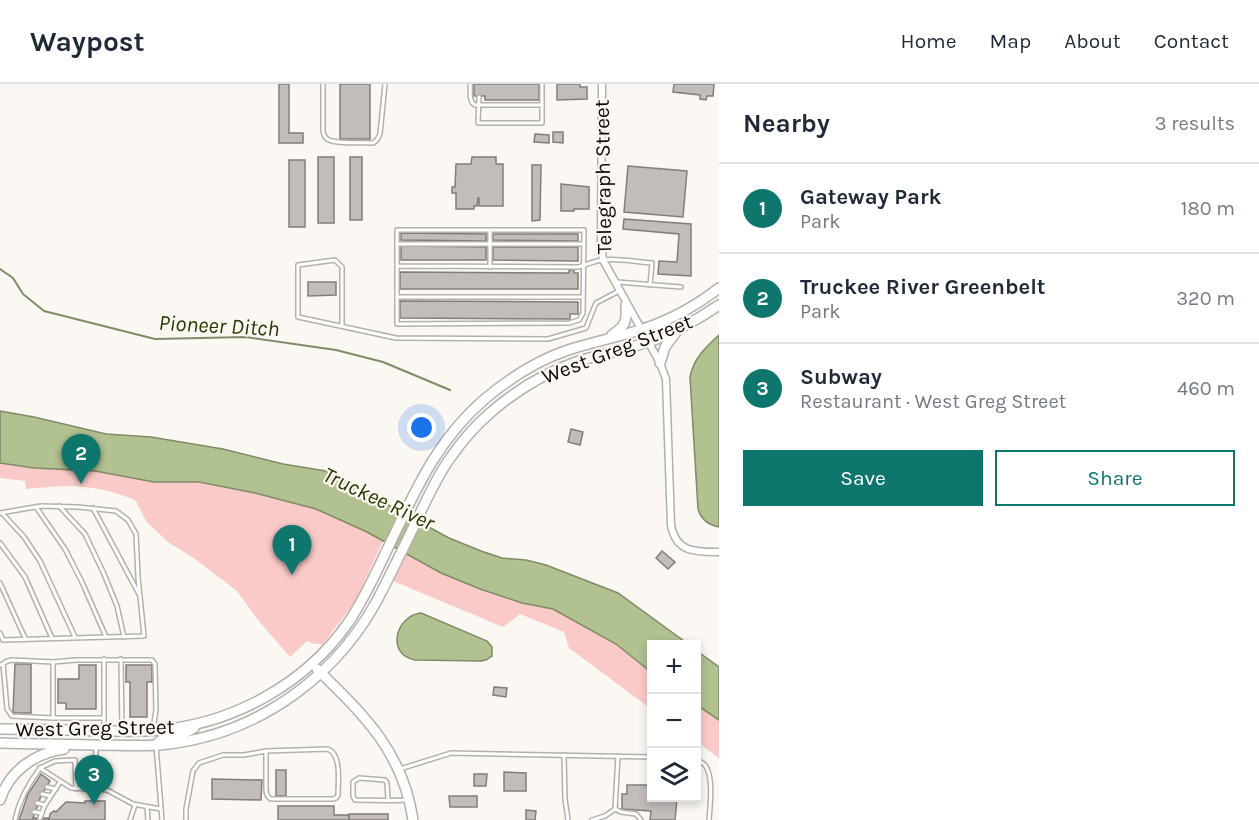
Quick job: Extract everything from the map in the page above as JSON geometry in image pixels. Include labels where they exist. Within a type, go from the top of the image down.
[{"type":"main road","name":"West Greg Street","points":[[0,729],[153,731],[208,722],[264,699],[287,684],[311,663],[328,647],[351,619],[425,471],[446,439],[473,410],[498,388],[526,369],[573,349],[641,330],[680,313],[719,288]]},
{"type":"main road","points":[[606,339],[625,324],[626,305]]},
{"type":"main road","name":"West Greg Street","points":[[0,742],[156,745],[206,737],[266,713],[289,699],[322,673],[354,638],[375,605],[442,470],[467,436],[492,411],[517,392],[560,368],[648,342],[680,329],[719,305]]},
{"type":"main road","points":[[660,363],[665,347],[680,329]]},
{"type":"main road","points":[[311,663],[379,735],[387,747],[399,770],[409,799],[413,820]]},
{"type":"main road","points":[[156,745],[160,740],[182,734],[208,722]]},
{"type":"main road","points":[[0,800],[13,776],[33,759],[54,750],[96,745]]},
{"type":"street","name":"Telegraph Street","points":[[602,84],[601,244],[603,260],[665,373],[668,391],[672,530],[677,540],[688,549],[698,552],[719,552]]},
{"type":"lane","points":[[323,84],[323,129],[327,140],[373,142],[380,134],[385,84]]},
{"type":"lane","points":[[470,84],[472,104],[542,105]]},
{"type":"lane","points":[[479,97],[478,123],[542,123],[542,84]]},
{"type":"lane","points":[[397,230],[490,230],[584,230],[583,313],[579,320],[569,323],[397,324],[397,230]]},
{"type":"lane","points":[[489,267],[490,230]]},
{"type":"lane","points":[[397,244],[584,244]]},
{"type":"lane","points":[[342,326],[342,267],[335,260],[298,265],[298,316],[342,326],[396,338],[548,339],[586,328],[596,303],[619,291]]},
{"type":"lane","points":[[397,266],[578,267],[603,260],[652,263],[650,285]]},
{"type":"lane","points":[[613,281],[681,287]]},
{"type":"lane","points":[[397,297],[583,297]]},
{"type":"lane","points":[[59,506],[85,534],[117,606],[124,637]]},
{"type":"lane","points":[[0,633],[3,640],[144,636],[136,534],[129,520],[116,511],[59,506],[35,507],[1,513]]},
{"type":"lane","points":[[35,507],[65,549],[106,637]]},
{"type":"lane","points":[[93,508],[140,595]]},
{"type":"lane","points":[[1,513],[24,537],[40,561],[76,638]]},
{"type":"lane","points":[[0,543],[25,577],[52,638]]},
{"type":"lane","points":[[0,583],[26,639]]},
{"type":"lane","points":[[104,659],[104,731]]},
{"type":"lane","points":[[120,659],[122,731]]},
{"type":"lane","points":[[104,718],[12,716],[8,709],[1,664],[12,660],[53,662],[149,659],[155,662],[156,710],[153,731]]},
{"type":"lane","points":[[53,662],[53,717]]},
{"type":"lane","points":[[95,790],[96,745]]},
{"type":"lane","points":[[156,745],[162,820]]},
{"type":"lane","points":[[186,820],[193,771],[199,763],[223,755],[244,755],[266,751],[328,749],[333,751],[338,761],[338,795],[333,799],[268,798],[266,794],[266,751]]},
{"type":"lane","points":[[399,770],[451,753],[647,757]]},
{"type":"lane","points":[[564,755],[568,820]]},
{"type":"lane","points":[[592,820],[605,816],[615,809],[618,756]]},
{"type":"lane","points":[[16,819],[22,801],[40,768],[56,761],[75,760],[76,789]]},
{"type":"lane","points":[[701,763],[705,765],[708,772],[709,820]]},
{"type":"lane","points":[[40,768],[71,788],[107,790],[135,804],[161,809]]},
{"type":"lane","points":[[388,800],[385,780],[359,778],[353,782],[355,800],[388,800],[409,799]]},
{"type":"lane","points":[[40,818],[45,805],[60,782]]},
{"type":"lane","points":[[46,787],[56,789]]},
{"type":"lane","points":[[42,794],[51,796]]},
{"type":"lane","points":[[37,803],[45,805]]},
{"type":"lane","points":[[130,820],[135,804]]},
{"type":"lane","points":[[147,807],[148,819]]},
{"type":"lane","points":[[615,809],[621,812],[636,813],[641,820]]},
{"type":"lane","points":[[34,812],[42,813]]},
{"type":"shaded area","points":[[719,335],[719,527],[706,521],[698,509],[690,377],[697,359]]},
{"type":"shaded area","points":[[0,411],[106,434],[151,437],[223,449],[283,464],[326,471],[449,538],[502,558],[546,565],[618,593],[683,640],[647,640],[647,669],[616,644],[553,609],[522,603],[441,573],[367,532],[316,509],[255,493],[199,482],[154,482],[95,471],[34,468],[0,463]]},
{"type":"shaded area","points":[[0,463],[34,468],[95,471],[154,482],[199,482],[255,493],[316,509],[383,541],[356,600],[323,644],[307,641],[290,657],[237,591],[168,542],[146,521],[136,501],[109,491],[85,487],[26,489],[25,481],[0,478]]},
{"type":"shaded area","points":[[407,554],[441,573],[479,589],[522,603],[553,609],[616,644],[647,669],[647,706],[569,648],[564,632],[520,614],[503,627],[393,581]]},
{"type":"shaded area","points":[[421,613],[487,641],[492,647],[492,656],[481,661],[415,660],[406,657],[397,644],[397,636],[405,621]]},
{"type":"shaded area","points":[[701,654],[719,667],[719,720],[701,708]]},
{"type":"shaded area","points":[[701,708],[719,720],[719,758],[701,745]]},
{"type":"building","points":[[279,84],[289,84],[289,133],[303,133],[303,143],[279,143]]},
{"type":"building","points":[[340,84],[370,84],[370,139],[340,139]]},
{"type":"building","points":[[474,84],[539,84],[539,100],[485,100],[485,96],[474,96]]},
{"type":"building","points":[[557,84],[580,84],[580,87],[587,87],[587,99],[557,100]]},
{"type":"building","points":[[674,84],[714,84],[713,96],[707,96],[706,100],[700,99],[700,95],[673,92]]},
{"type":"building","points":[[553,132],[563,132],[563,143],[553,142]]},
{"type":"building","points":[[535,134],[549,135],[549,143],[534,142]]},
{"type":"building","points":[[318,157],[334,157],[334,223],[318,223]]},
{"type":"building","points":[[350,157],[362,157],[362,220],[350,220]]},
{"type":"building","points":[[472,157],[496,157],[496,164],[503,164],[503,206],[479,206],[478,198],[474,209],[456,209],[456,193],[452,193],[452,187],[455,187],[456,164],[471,164]]},
{"type":"building","points":[[289,160],[305,160],[305,227],[289,227]]},
{"type":"building","points":[[532,165],[541,165],[540,220],[532,221]]},
{"type":"building","points":[[628,166],[687,171],[683,217],[624,212]]},
{"type":"building","points":[[561,184],[589,187],[589,209],[561,211]]},
{"type":"building","points":[[624,219],[691,224],[691,276],[658,274],[659,261],[677,262],[679,234],[623,229]]},
{"type":"building","points":[[401,233],[486,234],[486,241],[401,240]]},
{"type":"building","points":[[493,234],[578,234],[578,241],[493,240]]},
{"type":"building","points":[[401,246],[486,247],[486,260],[401,260]]},
{"type":"building","points":[[493,247],[578,247],[578,261],[493,260]]},
{"type":"building","points":[[569,270],[578,273],[578,289],[400,289],[400,272],[569,273]]},
{"type":"building","points":[[308,282],[336,282],[336,295],[308,296]]},
{"type":"building","points":[[400,301],[578,302],[578,314],[570,314],[570,319],[400,318]]},
{"type":"building","points":[[571,429],[583,432],[580,445],[568,442]]},
{"type":"building","points":[[662,551],[675,562],[668,569],[656,558]]},
{"type":"building","points":[[15,664],[31,664],[31,713],[13,713]]},
{"type":"building","points":[[79,665],[96,665],[96,709],[66,709],[66,703],[58,703],[58,679],[79,679]]},
{"type":"building","points":[[126,665],[152,665],[152,682],[147,682],[147,717],[130,717],[130,682],[126,682]]},
{"type":"building","points":[[494,687],[507,688],[506,697],[493,695]]},
{"type":"building","points":[[276,770],[286,770],[286,796],[276,796]]},
{"type":"building","points":[[504,772],[526,773],[526,791],[504,791]]},
{"type":"building","points":[[41,774],[50,781],[41,796],[33,818],[49,818],[49,820],[19,820],[28,794]]},
{"type":"building","points":[[474,774],[487,774],[486,786],[474,786]]},
{"type":"building","points":[[212,779],[262,780],[261,800],[212,799]]},
{"type":"building","points":[[627,785],[647,785],[647,802],[677,802],[675,820],[650,820],[651,811],[622,809],[622,794],[627,794]]},
{"type":"building","points":[[449,796],[477,796],[477,807],[450,807]]},
{"type":"building","points":[[85,801],[105,801],[105,820],[49,820],[50,814],[56,812],[66,802],[85,803]]},
{"type":"building","points":[[278,806],[334,806],[334,815],[349,815],[349,820],[278,820]]},
{"type":"building","points":[[526,810],[536,811],[535,820],[526,820]]},
{"type":"building","points":[[349,814],[388,814],[388,820],[349,820]]},
{"type":"waterway","name":"Pioneer Ditch","points":[[0,269],[13,278],[23,294],[44,311],[155,339],[246,337],[336,350],[383,362],[450,390]]},
{"type":"place","name":"Truckee River Greenbelt","points":[[81,484]]},
{"type":"place","name":"Gateway Park","points":[[292,575]]},
{"type":"place","name":"Subway","points":[[94,805]]},
{"type":"water label","name":"Truckee River","points":[[379,498]]}]
